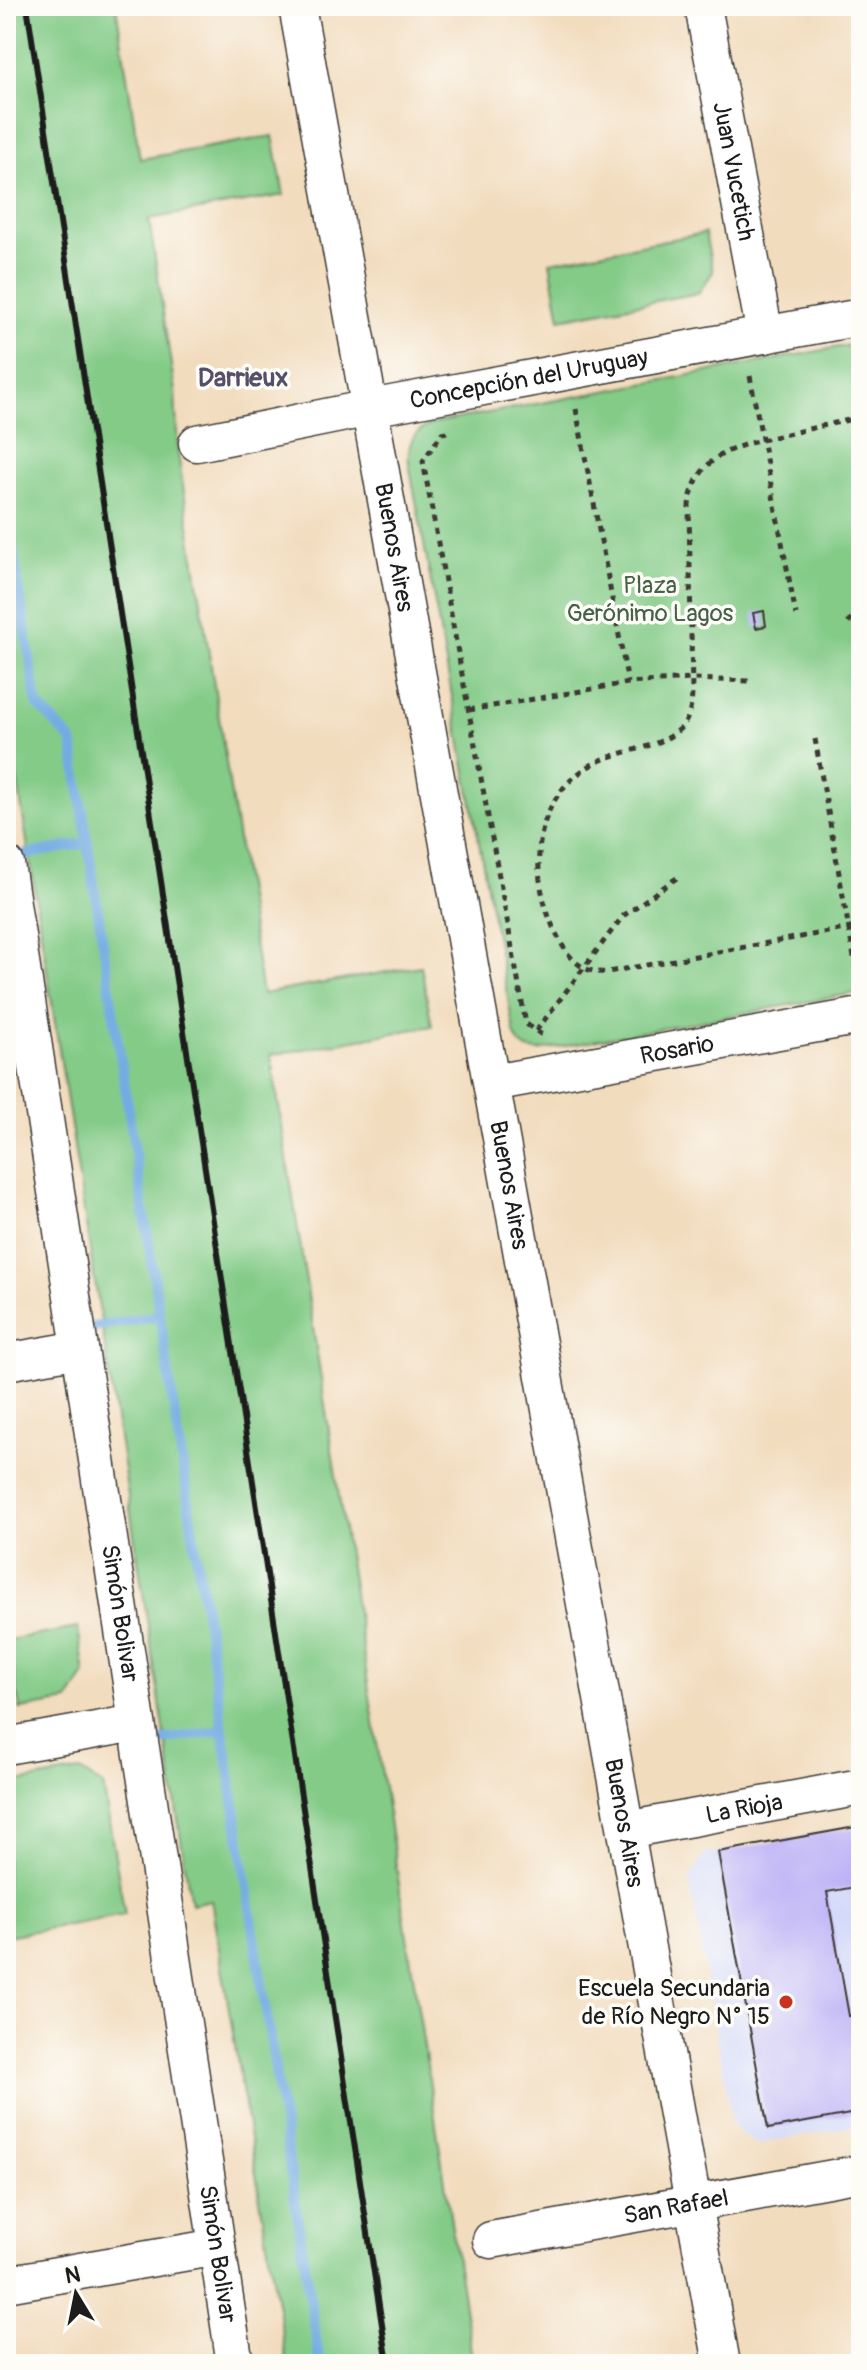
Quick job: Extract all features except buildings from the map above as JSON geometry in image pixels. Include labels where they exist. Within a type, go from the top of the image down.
[{"type":"street","name":"Buenos Aires","points":[[297,6],[722,2364]]},
{"type":"street","name":"Juan Vucetich","points":[[703,6],[765,335]]},
{"type":"street","name":"Concepción del Uruguay","points":[[197,443],[861,317]]},
{"type":"street","name":"Simón Bolivar","points":[[7,873],[235,2364]]},
{"type":"street","name":"Rosario","points":[[492,1083],[861,1016]]},
{"type":"street","points":[[6,1362],[80,1349]]},
{"type":"street","points":[[6,1746],[136,1723]]},
{"type":"street","name":"La Rioja","points":[[626,1830],[861,1787]]},
{"type":"street","name":"San Rafael","points":[[491,2240],[861,2173]]},
{"type":"street","points":[[6,2284],[217,2247]]},
{"type":"path","points":[[736,379],[764,373]]},
{"type":"path","points":[[750,376],[796,615]]},
{"type":"path","points":[[561,412],[591,406]]},
{"type":"path","points":[[576,409],[628,683]]},
{"type":"path","points":[[861,417],[742,445],[720,455],[702,472],[691,493],[688,516],[691,705],[683,726],[664,739],[606,758],[583,771],[560,791],[544,819],[539,852],[542,889],[558,937],[569,956],[591,972],[608,972],[861,926]]},
{"type":"path","points":[[457,431],[442,433],[423,461],[526,1024],[546,1037]]},
{"type":"path","points":[[848,623],[861,606]]},
{"type":"path","points":[[469,710],[628,683],[691,679],[750,681]]},
{"type":"path","points":[[815,739],[848,929],[858,980],[861,980]]},
{"type":"path","points":[[536,1031],[623,916],[678,877]]},
{"type":"shaded area","name":"Escuela Secundaria de Río Negro N° 15","points":[[861,1826],[861,2125],[756,2144],[733,2127],[689,1879],[705,1854]]},
{"type":"green space","points":[[6,6],[116,6],[140,159],[273,136],[284,195],[149,219],[175,391],[178,454],[262,994],[421,966],[432,1026],[271,1055],[473,2364],[287,2364],[211,1900],[191,1904],[6,706]]},
{"type":"green space","points":[[705,233],[713,272],[698,293],[560,319],[550,262]]},
{"type":"green space","name":"Plaza Gerónimo Lagos","points":[[861,343],[861,992],[538,1051],[525,1048],[514,1032],[409,463],[412,441],[419,431],[440,422]]},
{"type":"green space","points":[[78,1628],[85,1674],[68,1701],[20,1709],[8,1640]]},
{"type":"green space","points":[[80,1771],[103,1785],[125,1915],[6,1936],[6,1784]]},
{"type":"waterway","points":[[6,505],[37,704],[72,741],[320,2364]]},
{"type":"waterway","points":[[8,858],[88,843]]},
{"type":"waterway","points":[[83,1329],[160,1315]]},
{"type":"waterway","points":[[145,1743],[223,1730]]},
{"type":"railway","points":[[27,6],[388,2364]]},
{"type":"place","name":"Escuela Secundaria de Río Negro N° 15","points":[[786,2002]]},
{"type":"district","name":"Darrieux","points":[[243,378]]}]
